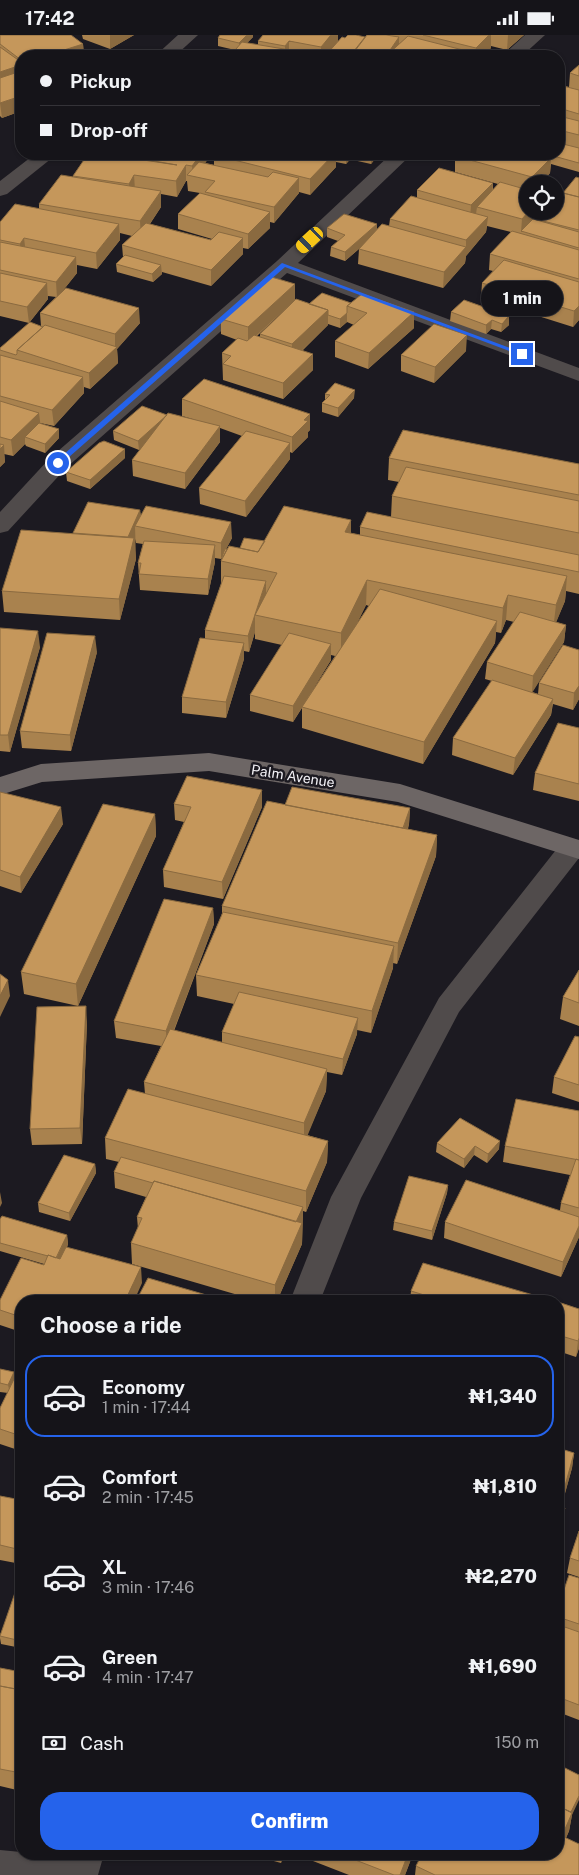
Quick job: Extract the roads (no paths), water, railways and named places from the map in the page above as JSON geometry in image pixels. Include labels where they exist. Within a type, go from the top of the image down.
[{"type":"street","points":[[171,50],[190,35]]},
{"type":"street","points":[[518,50],[536,35]]},
{"type":"street","points":[[0,190],[39,160]]},
{"type":"street","points":[[0,526],[58,463],[284,265],[396,160]]},
{"type":"street","points":[[284,265],[578,374]]},
{"type":"street","name":"Palm Avenue","points":[[0,786],[42,773],[209,762],[400,793],[576,849]]},
{"type":"street","points":[[307,1295],[346,1197],[449,1005],[576,849]]},
{"type":"street","points":[[0,1868],[79,1875],[84,1860]]}]
